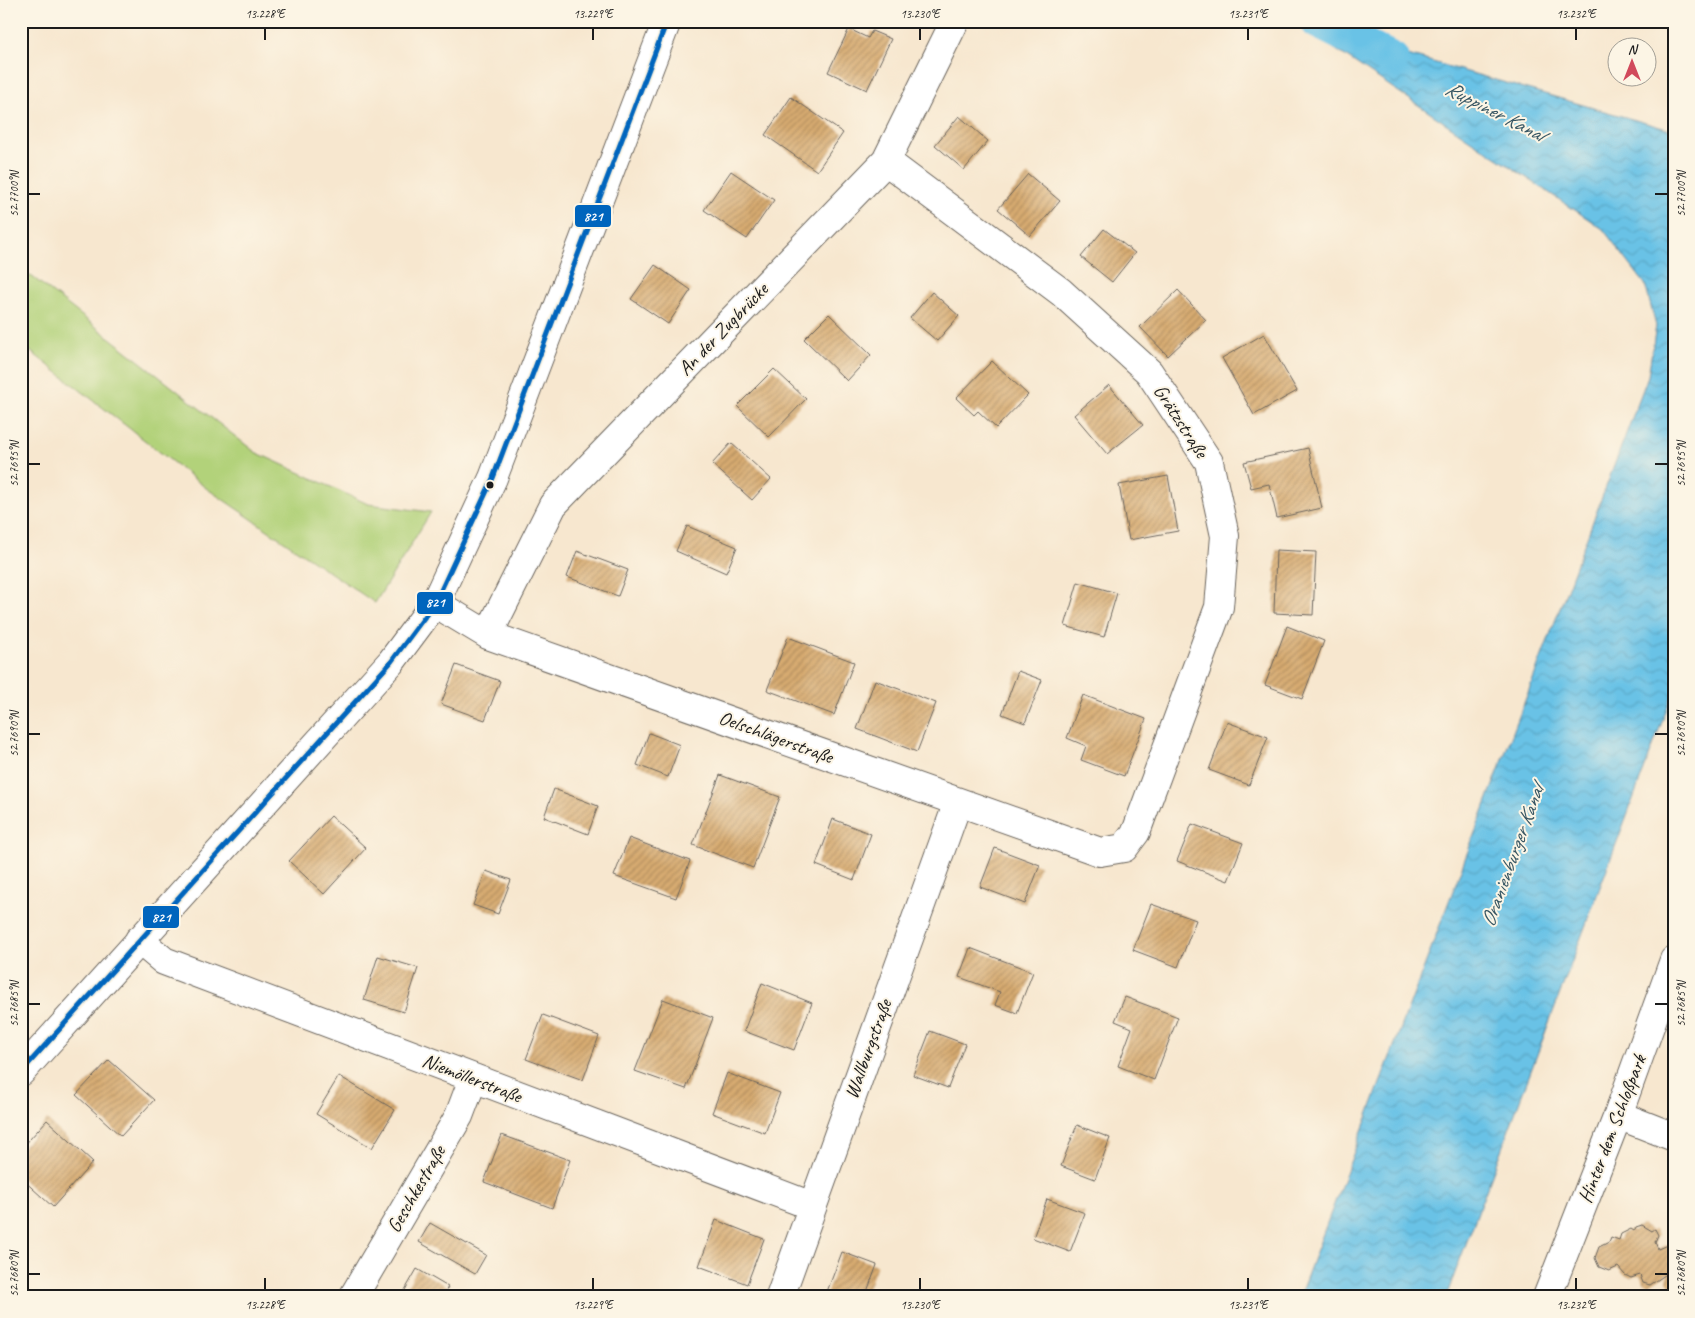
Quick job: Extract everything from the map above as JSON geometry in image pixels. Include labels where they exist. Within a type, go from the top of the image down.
[{"type":"street","points":[[21,1072],[391,662],[435,603],[492,478],[667,21]]},
{"type":"street","name":"An der Zugbrücke","points":[[488,634],[552,505],[886,161],[955,21]]},
{"type":"street","name":"Grätzstraße","points":[[886,161],[1061,292],[1149,372],[1209,462],[1225,536],[1219,608],[1136,832],[1124,848]]},
{"type":"street","name":"Oelschlägerstraße","points":[[435,603],[488,634],[958,802],[1100,852],[1124,848]]},
{"type":"street","name":"Wallburgstraße","points":[[780,1297],[958,802]]},
{"type":"street","name":"Niemöllerstraße","points":[[139,940],[164,961],[812,1206]]},
{"type":"street","name":"Hinter dem Schloßpark","points":[[1547,1297],[1618,1115],[1674,960]]},
{"type":"street","name":"Geschkestraße","points":[[353,1297],[460,1116],[473,1079]]},
{"type":"street","points":[[1618,1115],[1674,1137]]},
{"type":"green space","points":[[21,268],[255,452],[368,504],[431,512],[375,603],[206,488],[21,344]]},
{"type":"water","name":"Oranienburger Kanal","points":[[1296,23],[1674,131],[1674,690],[1446,1297],[1299,1297],[1648,376],[1656,326],[1645,284],[1603,229]]},
{"type":"building","points":[[849,29],[868,38],[872,31],[891,39],[867,90],[828,72]]},
{"type":"building","points":[[791,97],[843,133],[817,171],[765,135]]},
{"type":"building","points":[[959,116],[988,141],[964,170],[935,145]]},
{"type":"building","points":[[731,171],[774,200],[747,239],[704,210]]},
{"type":"building","points":[[1028,174],[1060,201],[1030,236],[998,209]]},
{"type":"building","points":[[1104,229],[1135,253],[1112,282],[1081,257]]},
{"type":"building","points":[[655,265],[691,290],[668,324],[631,299]]},
{"type":"building","points":[[1178,290],[1206,320],[1168,356],[1140,327]]},
{"type":"building","points":[[932,292],[959,316],[937,341],[910,318]]},
{"type":"building","points":[[829,314],[871,355],[847,381],[804,339]]},
{"type":"building","points":[[1264,334],[1297,391],[1254,415],[1222,358]]},
{"type":"building","points":[[992,361],[1028,395],[996,428],[978,411],[974,415],[956,398]]},
{"type":"building","points":[[774,369],[806,399],[769,437],[737,406]]},
{"type":"building","points":[[1109,385],[1143,425],[1107,454],[1074,415]]},
{"type":"building","points":[[731,443],[771,479],[752,500],[712,464]]},
{"type":"building","points":[[1308,448],[1322,508],[1277,518],[1269,484],[1251,488],[1244,462]]},
{"type":"building","points":[[1168,476],[1178,531],[1129,540],[1119,485]]},
{"type":"building","points":[[687,526],[737,547],[726,573],[676,551]]},
{"type":"building","points":[[1276,550],[1316,552],[1313,615],[1274,613]]},
{"type":"building","points":[[577,551],[628,570],[618,596],[567,577]]},
{"type":"building","points":[[1078,582],[1117,593],[1104,637],[1065,626]]},
{"type":"building","points":[[1287,626],[1324,641],[1302,699],[1265,685]]},
{"type":"building","points":[[788,637],[854,662],[834,715],[767,690]]},
{"type":"building","points":[[456,665],[500,681],[485,720],[441,704]]},
{"type":"building","points":[[1018,671],[1042,680],[1025,723],[1002,714]]},
{"type":"building","points":[[875,680],[936,703],[917,752],[857,729]]},
{"type":"building","points":[[1083,695],[1146,719],[1124,776],[1081,760],[1086,746],[1067,738]]},
{"type":"building","points":[[1227,722],[1268,737],[1249,785],[1209,770]]},
{"type":"building","points":[[649,733],[680,745],[668,777],[637,765]]},
{"type":"building","points":[[720,775],[780,797],[753,868],[693,845]]},
{"type":"building","points":[[554,789],[598,806],[588,834],[544,817]]},
{"type":"building","points":[[331,816],[366,848],[324,894],[289,861]]},
{"type":"building","points":[[833,819],[871,834],[854,880],[816,865]]},
{"type":"building","points":[[1192,824],[1243,843],[1228,881],[1177,861]]},
{"type":"building","points":[[629,838],[690,861],[676,898],[614,876]]},
{"type":"building","points":[[995,848],[1040,865],[1025,904],[980,887]]},
{"type":"building","points":[[486,871],[511,880],[498,914],[473,905]]},
{"type":"building","points":[[1151,904],[1196,920],[1178,967],[1133,950]]},
{"type":"building","points":[[970,948],[1033,972],[1017,1013],[995,1005],[1000,992],[959,977]]},
{"type":"building","points":[[378,956],[418,968],[404,1012],[364,1000]]},
{"type":"building","points":[[762,983],[812,1003],[794,1050],[744,1031]]},
{"type":"building","points":[[1125,997],[1178,1017],[1154,1080],[1118,1066],[1132,1028],[1115,1021]]},
{"type":"building","points":[[663,999],[713,1018],[686,1089],[635,1071]]},
{"type":"building","points":[[543,1015],[599,1036],[583,1080],[526,1059]]},
{"type":"building","points":[[930,1031],[965,1044],[948,1088],[913,1075]]},
{"type":"building","points":[[109,1060],[154,1100],[121,1136],[76,1095]]},
{"type":"building","points":[[727,1073],[780,1093],[765,1133],[712,1113]]},
{"type":"building","points":[[339,1076],[395,1110],[372,1148],[316,1114]]},
{"type":"building","points":[[47,1120],[93,1162],[53,1207],[21,1178],[21,1149]]},
{"type":"building","points":[[1077,1125],[1110,1138],[1095,1179],[1061,1166]]},
{"type":"building","points":[[502,1135],[570,1160],[552,1208],[484,1182]]},
{"type":"building","points":[[1047,1199],[1085,1213],[1070,1252],[1033,1238]]},
{"type":"building","points":[[716,1220],[764,1239],[747,1284],[699,1266]]},
{"type":"building","points":[[430,1223],[486,1255],[475,1274],[419,1242]]},
{"type":"building","points":[[1642,1225],[1652,1231],[1655,1229],[1658,1235],[1655,1242],[1658,1249],[1674,1242],[1674,1291],[1667,1281],[1668,1273],[1650,1285],[1643,1283],[1640,1275],[1631,1278],[1625,1275],[1618,1267],[1609,1271],[1599,1267],[1595,1258],[1599,1247],[1609,1242],[1611,1237],[1619,1240],[1621,1234],[1631,1229],[1634,1231],[1636,1227]]},
{"type":"building","points":[[842,1252],[877,1265],[865,1297],[825,1297]]},
{"type":"building","points":[[417,1269],[448,1287],[442,1297],[401,1297]]},
{"type":"waterway","name":"Ruppiner Kanal","points":[[1316,21],[1392,59]]},
{"type":"transit line","name":"821","points":[[21,1072],[391,662],[435,603],[493,478],[667,21]]}]
